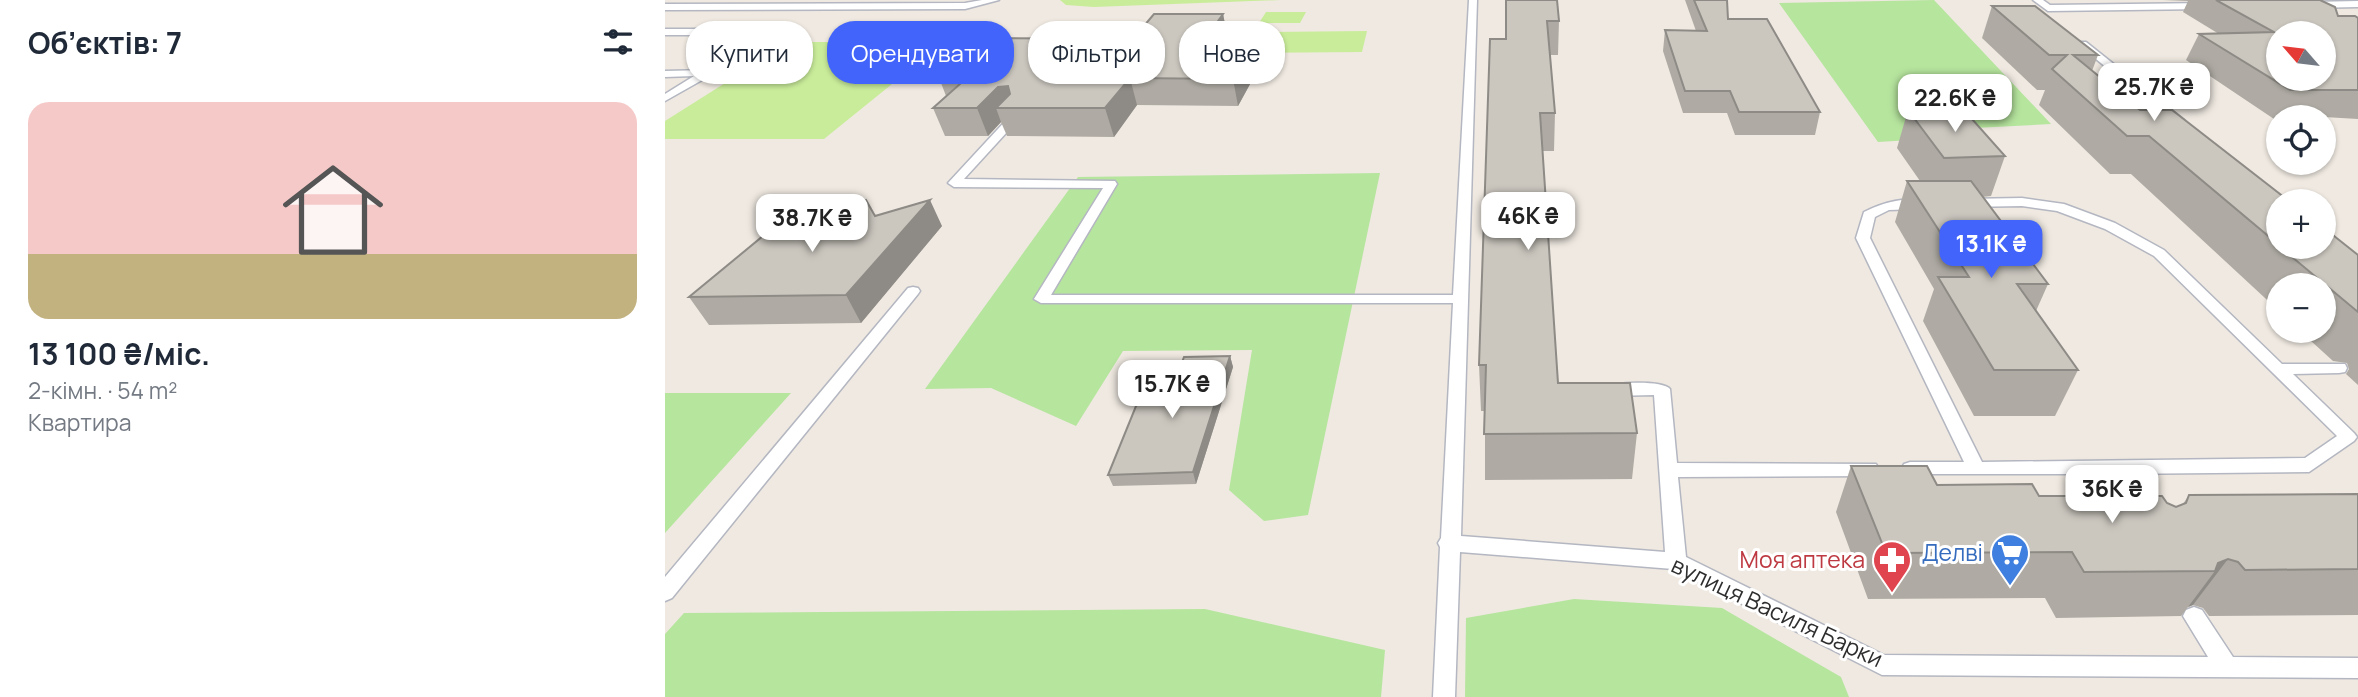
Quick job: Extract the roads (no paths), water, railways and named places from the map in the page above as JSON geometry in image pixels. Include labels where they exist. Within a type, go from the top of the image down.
[{"type":"lane","points":[[665,7],[965,6],[995,0]]},
{"type":"lane","points":[[1444,697],[1448,543],[1472,0]]},
{"type":"lane","points":[[2037,0],[2048,8],[2220,5]]},
{"type":"lane","points":[[2303,5],[2358,4]]},
{"type":"lane","points":[[2048,8],[2046,15],[2056,23]]},
{"type":"lane","points":[[665,32],[686,32]]},
{"type":"lane","points":[[2076,39],[2188,128]]},
{"type":"lane","points":[[665,74],[707,73],[665,98]]},
{"type":"lane","points":[[1014,118],[954,183],[1111,184],[1041,299],[1459,299]]},
{"type":"lane","points":[[1669,470],[1977,469],[2309,465],[2348,437],[2158,253],[2110,226],[2059,207],[2022,201],[1886,206],[1869,215],[1863,238],[1977,469]]},
{"type":"lane","points":[[665,592],[913,291]]},
{"type":"lane","points":[[2280,369],[2339,368]]},
{"type":"lane","points":[[1594,390],[1662,389],[1676,561]]},
{"type":"lane","points":[[2100,468],[2140,531]]},
{"type":"lane","name":"вулиця Василя Барки","points":[[1448,543],[1676,561],[1882,665],[2358,668]]},
{"type":"lane","points":[[2194,616],[2227,667]]},
{"type":"place","name":"Делві","points":[[2010,587]]},
{"type":"place","name":"Моя аптека","points":[[1892,594]]}]
